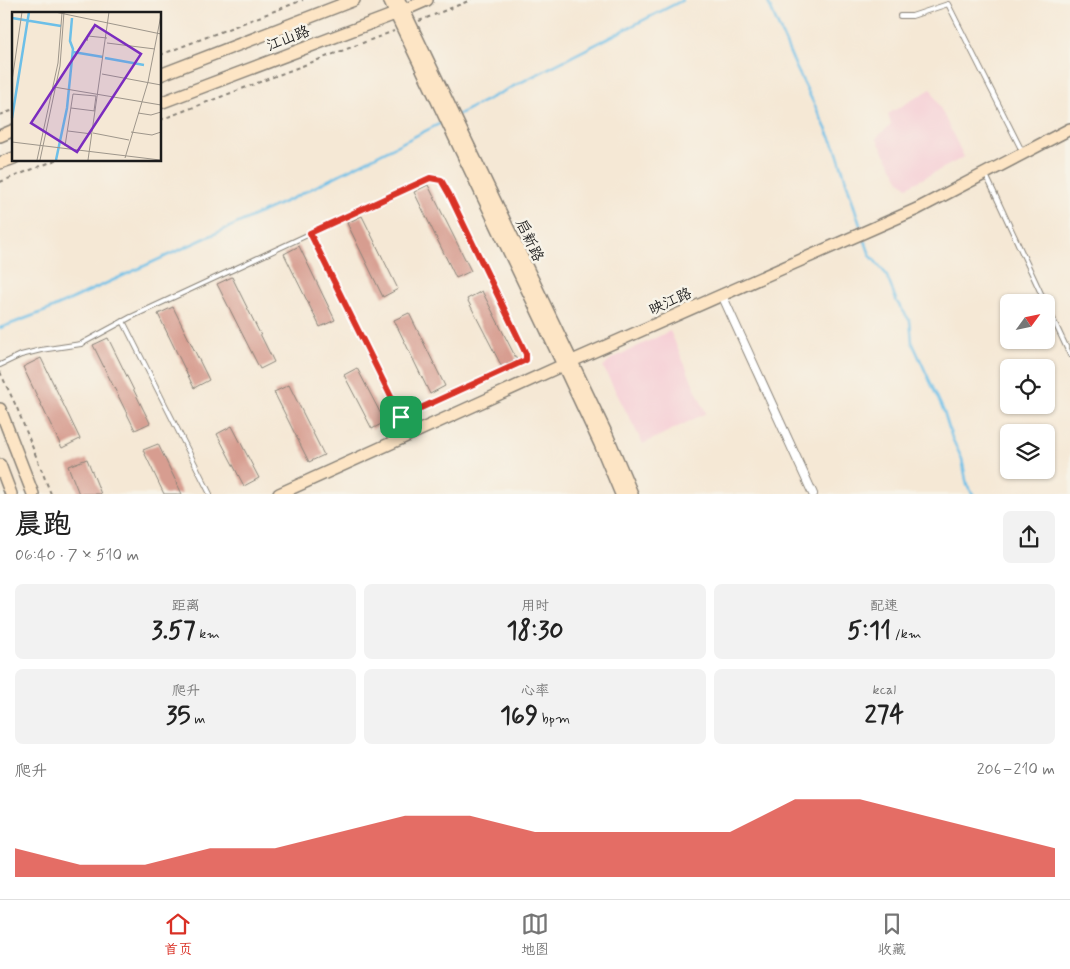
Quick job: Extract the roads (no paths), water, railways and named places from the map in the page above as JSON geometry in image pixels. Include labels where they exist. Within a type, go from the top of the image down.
[{"type":"street","name":"江山路","points":[[161,75],[354,0]]},
{"type":"street","name":"启新路","points":[[389,0],[400,8],[406,26],[568,364],[607,435],[632,494]]},
{"type":"street","name":"江山路","points":[[161,103],[400,8],[426,0]]},
{"type":"street","name":"映江路","points":[[279,494],[917,209],[1070,129]]},
{"type":"street","points":[[0,136],[12,131]]},
{"type":"street","points":[[0,163],[12,159]]},
{"type":"street","points":[[722,295],[813,494]]},
{"type":"street","name":"启新路","points":[[568,364],[621,494]]},
{"type":"street","points":[[0,409],[33,494]]},
{"type":"street","points":[[0,465],[11,494]]},
{"type":"lane","points":[[900,16],[912,16],[948,4],[1023,153]]},
{"type":"lane","points":[[985,173],[1042,294]]},
{"type":"lane","points":[[0,365],[31,352],[81,344],[123,321],[430,178],[441,180],[449,194],[526,354],[526,360],[401,417]]},
{"type":"lane","points":[[310,233],[410,435]]},
{"type":"lane","points":[[123,321],[210,494]]},
{"type":"lane","points":[[1055,322],[1070,355]]},
{"type":"waterway","points":[[457,115],[683,0]]},
{"type":"waterway","points":[[767,0],[796,67],[836,149],[860,225]]},
{"type":"waterway","points":[[0,328],[48,310],[293,198],[443,122]]},
{"type":"waterway","points":[[865,241],[870,255],[886,274],[897,302],[910,321],[912,342],[944,412],[952,438],[962,459],[967,485],[973,494]]}]
